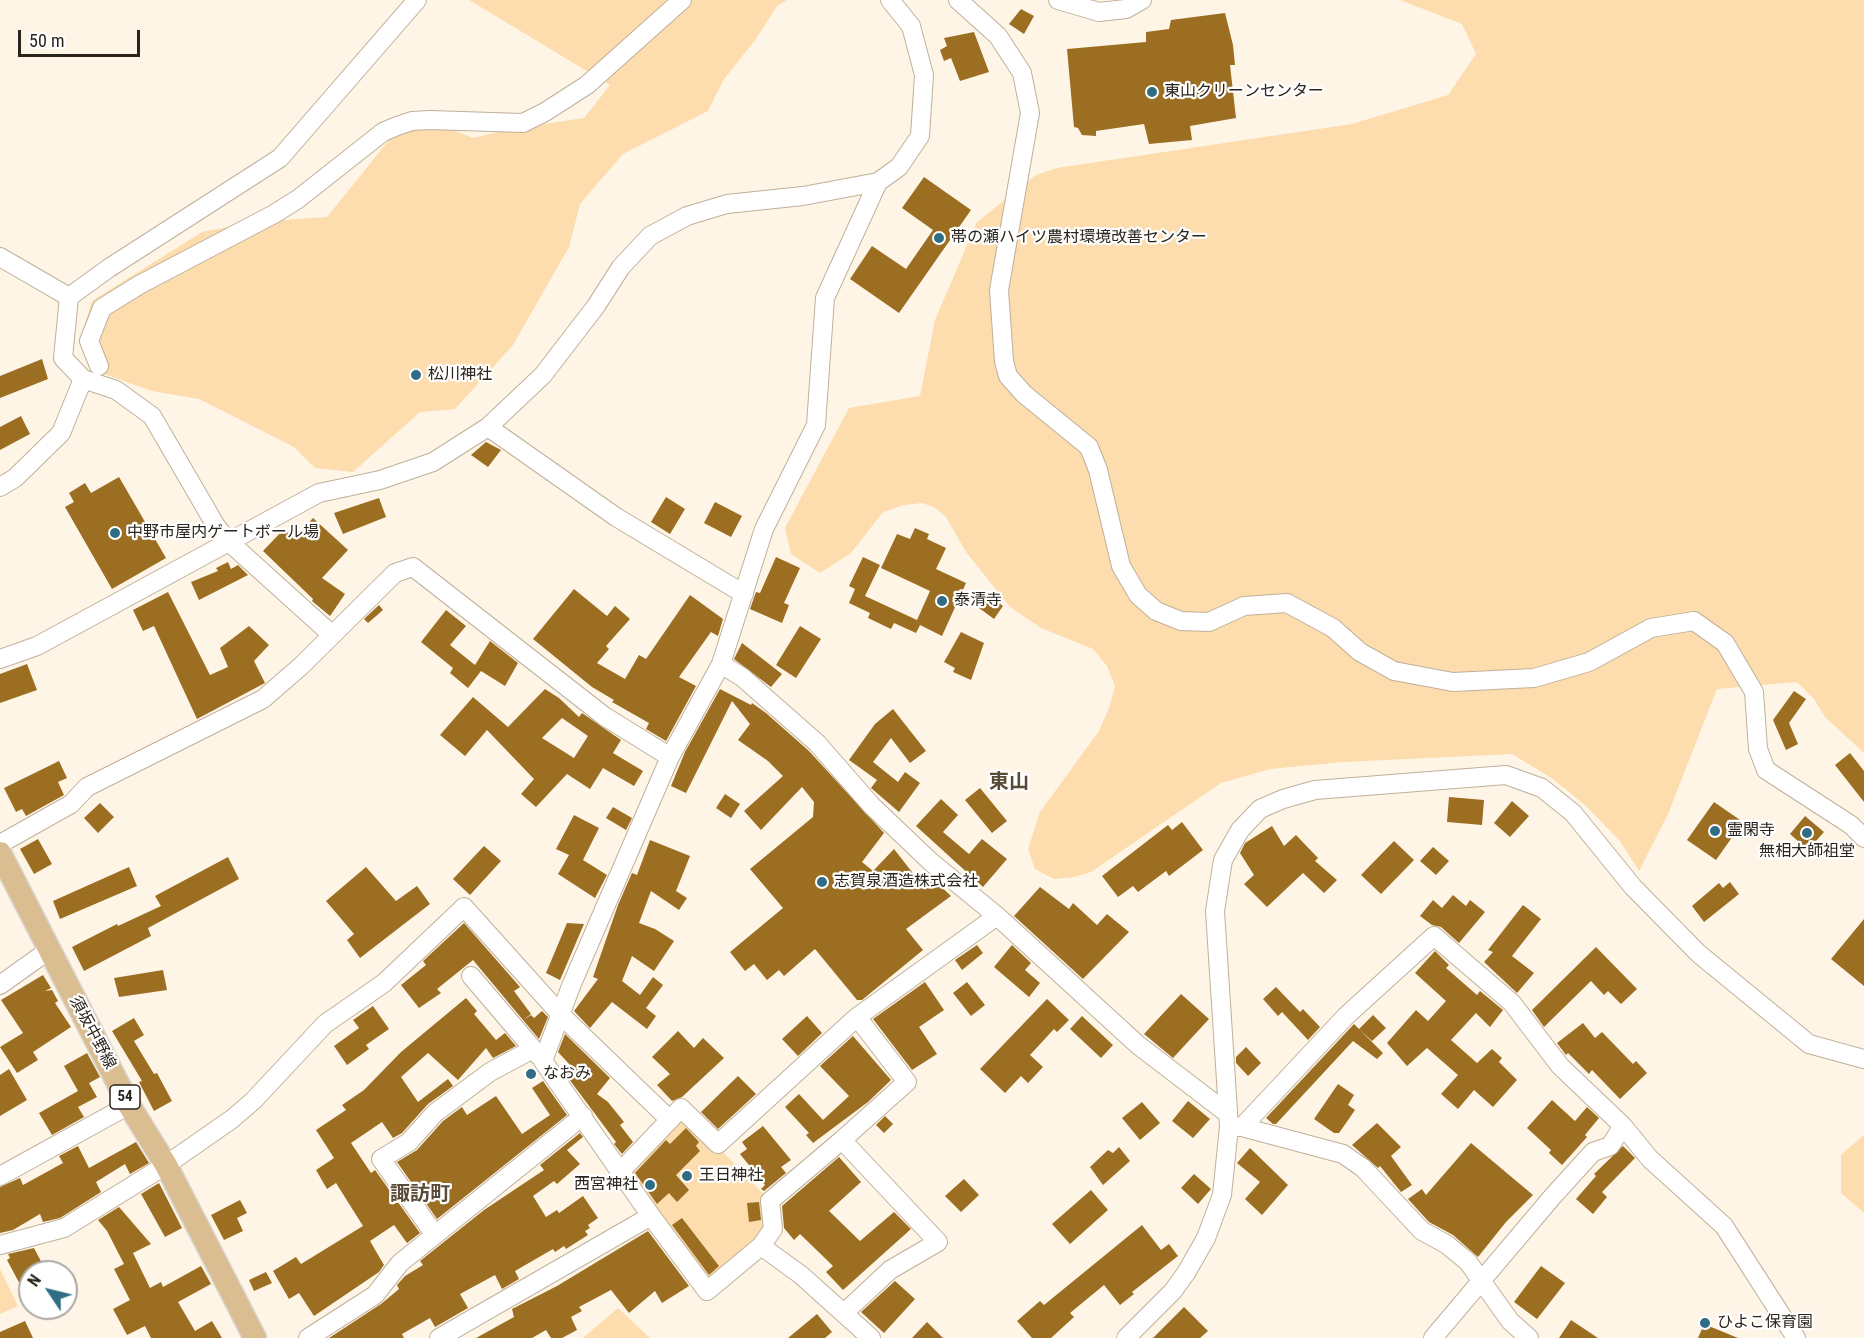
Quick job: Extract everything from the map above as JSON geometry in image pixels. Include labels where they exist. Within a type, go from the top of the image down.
[{"type":"main road","name":"須坂中野線","points":[[0,853],[129,1105],[166,1165],[255,1338]]},
{"type":"street","points":[[331,634],[228,541],[216,526],[152,416],[116,390],[83,379],[63,358],[69,297],[110,267],[280,158],[417,0]]},
{"type":"street","points":[[99,366],[89,340],[102,308],[139,285],[298,199],[383,132],[412,121],[523,123],[545,112],[587,85],[682,0]]},
{"type":"street","points":[[0,659],[37,646],[319,493],[380,480],[433,462],[488,427],[543,375],[596,306],[621,267],[650,236],[687,216],[727,204],[803,196],[878,182],[899,167],[920,136],[924,75],[911,26],[890,0]]},
{"type":"street","points":[[958,0],[998,36],[1022,73],[1030,113],[999,290],[1004,361],[1008,376],[1024,394],[1089,447],[1098,470],[1121,566],[1138,595],[1156,611],[1180,621],[1209,622],[1244,606],[1287,603],[1333,628],[1360,652],[1394,671],[1453,681],[1534,678],[1589,662],[1651,628],[1694,621],[1725,643],[1754,692],[1758,749],[1767,770],[1851,825],[1864,838]]},
{"type":"street","points":[[1058,0],[1099,12],[1126,9],[1142,0]]},
{"type":"street","points":[[435,1235],[381,1159],[409,1142],[435,1113],[490,1072],[538,1055],[562,1016],[571,986],[670,758],[721,664],[764,529],[816,425],[825,298],[878,182]]},
{"type":"street","points":[[0,257],[69,297]]},
{"type":"street","points":[[0,487],[15,478],[61,433],[83,379]]},
{"type":"street","points":[[488,427],[616,517],[744,594]]},
{"type":"street","points":[[0,844],[71,804],[87,787],[263,699],[301,666],[395,573],[413,567],[604,716],[670,758]]},
{"type":"street","points":[[721,664],[742,677],[817,743],[872,806],[930,862],[997,916],[1138,1045],[1233,1122],[1343,1154],[1363,1168],[1422,1231],[1446,1244],[1483,1280],[1510,1321],[1529,1338]]},
{"type":"street","points":[[1126,1338],[1173,1291],[1206,1238],[1222,1195],[1233,1122],[1215,911],[1223,860],[1240,830],[1260,809],[1315,790],[1506,775],[1542,788],[1573,813],[1633,887],[1699,954],[1809,1044],[1864,1059]]},
{"type":"street","points":[[0,1245],[64,1228],[166,1165],[253,1101],[325,1024],[384,983],[464,907],[562,1016],[670,1120]]},
{"type":"street","points":[[620,1172],[681,1108],[718,1144],[856,1017],[997,916]]},
{"type":"street","points":[[1233,1122],[1434,936],[1512,1003],[1560,1066],[1623,1126],[1650,1159],[1724,1226],[1796,1338]]},
{"type":"street","points":[[0,985],[48,950]]},
{"type":"street","points":[[471,976],[538,1055],[651,1216],[707,1291],[761,1246],[773,1229],[770,1201],[907,1082],[856,1017]]},
{"type":"street","points":[[0,1176],[129,1105]]},
{"type":"street","points":[[308,1338],[375,1295],[400,1263],[583,1116]]},
{"type":"street","points":[[1433,1338],[1553,1196],[1593,1152],[1611,1146],[1623,1126]]},
{"type":"street","points":[[842,1140],[938,1242],[890,1270],[845,1312]]},
{"type":"street","points":[[439,1338],[651,1216]]},
{"type":"street","points":[[761,1246],[845,1312],[871,1338]]},
{"type":"shaded area","points":[[469,0],[787,0],[777,6],[756,39],[724,79],[708,111],[623,154],[580,204],[569,247],[513,345],[455,409],[420,412],[353,472],[315,468],[294,447],[199,399],[152,391],[93,370],[79,343],[92,301],[202,232],[255,222],[327,217],[390,139],[427,119],[473,138],[511,129],[584,118],[610,85]]},
{"type":"shaded area","points":[[1400,0],[1864,0],[1864,753],[1825,717],[1814,699],[1797,682],[1717,689],[1668,814],[1639,871],[1620,841],[1586,806],[1553,779],[1512,754],[1344,762],[1270,769],[1221,783],[1091,872],[1054,879],[1035,869],[1028,849],[1040,812],[1099,731],[1109,708],[1115,686],[1107,666],[1093,649],[1041,628],[1010,607],[966,552],[946,517],[934,507],[922,503],[904,505],[883,512],[851,553],[820,573],[791,554],[785,528],[849,408],[920,396],[935,320],[977,222],[1036,175],[1057,168],[1352,124],[1448,95],[1476,54],[1462,24]]},
{"type":"shaded area","points":[[681,1108],[770,1201],[773,1229],[707,1291],[620,1172]]},
{"type":"shaded area","points":[[1864,1135],[1864,1213],[1841,1193],[1841,1155]]},
{"type":"shaded area","points":[[0,1269],[18,1306],[0,1314]]},
{"type":"shaded area","points":[[618,1308],[650,1338],[583,1338]]},
{"type":"building","points":[[1021,9],[1034,16],[1024,34],[1009,24]]},
{"type":"building","name":"東山クリーンセンター","points":[[1225,13],[1233,45],[1235,65],[1230,65],[1236,118],[1190,126],[1192,140],[1149,144],[1144,124],[1096,131],[1096,136],[1082,135],[1078,128],[1074,127],[1067,49],[1146,42],[1146,32],[1169,29],[1171,20]]},
{"type":"building","points":[[974,32],[989,72],[960,81],[951,58],[944,61],[940,50],[947,46],[944,38]]},
{"type":"building","name":"帯の瀬ハイツ農村環境改善センター","points":[[924,177],[971,210],[899,313],[850,279],[872,246],[906,269],[933,230],[902,208]]},
{"type":"building","points":[[42,359],[48,379],[0,398],[0,376]]},
{"type":"building","points":[[21,416],[30,434],[0,450],[0,427]]},
{"type":"building","points":[[486,442],[501,450],[488,467],[471,455]]},
{"type":"building","name":"中野市屋内ゲートボール場","points":[[119,477],[166,558],[112,589],[65,507],[74,502],[69,493],[85,483],[91,493]]},
{"type":"building","points":[[666,497],[685,509],[670,534],[651,522]]},
{"type":"building","points":[[379,498],[386,517],[343,534],[334,513]]},
{"type":"building","points":[[715,502],[742,516],[731,537],[704,523]]},
{"type":"building","points":[[313,518],[348,550],[322,578],[345,594],[330,616],[263,551],[284,529],[294,539]]},
{"type":"building","name":"泰清寺","points":[[915,528],[929,534],[927,539],[946,548],[936,569],[966,583],[942,636],[920,625],[916,633],[894,623],[891,629],[868,618],[870,613],[849,603],[855,589],[849,586],[863,557],[880,565],[865,596],[917,620],[930,591],[881,568],[897,534],[910,539]]},
{"type":"building","points":[[776,557],[800,568],[784,603],[789,605],[782,623],[750,609],[756,592],[760,593]]},
{"type":"building","points":[[228,562],[231,569],[238,565],[248,575],[199,600],[191,582],[218,571],[216,568]]},
{"type":"building","points":[[574,589],[607,616],[615,606],[630,619],[606,646],[609,649],[597,663],[625,679],[639,655],[646,659],[690,595],[723,619],[718,636],[711,632],[679,677],[696,686],[666,741],[646,729],[649,723],[612,702],[614,700],[592,687],[533,639]]},
{"type":"building","points":[[168,592],[210,675],[228,667],[220,648],[249,626],[269,645],[254,661],[265,683],[197,719],[154,626],[143,631],[133,610]]},
{"type":"building","points":[[988,595],[1003,606],[994,619],[979,608]]},
{"type":"building","points":[[379,605],[383,610],[368,623],[364,619]]},
{"type":"building","points":[[446,610],[466,626],[450,645],[475,665],[490,641],[518,663],[505,686],[481,671],[468,688],[450,673],[453,668],[421,642]]},
{"type":"building","points":[[800,626],[821,639],[796,678],[776,665]]},
{"type":"building","points":[[961,632],[984,643],[971,680],[953,672],[955,668],[944,662]]},
{"type":"building","points":[[742,643],[782,674],[771,687],[734,659]]},
{"type":"building","points":[[27,664],[37,690],[0,703],[0,674]]},
{"type":"building","points":[[545,689],[559,698],[579,717],[582,713],[621,740],[613,753],[643,771],[634,786],[603,768],[590,789],[567,774],[536,807],[521,794],[534,779],[487,730],[465,756],[440,735],[473,697],[508,727]],"holes":[[[562,718],[588,736],[574,758],[542,738]]]},
{"type":"building","points":[[720,689],[751,705],[752,703],[766,713],[809,751],[884,833],[862,862],[873,871],[894,849],[919,881],[928,874],[951,896],[906,929],[923,950],[862,1000],[857,1000],[815,949],[784,976],[779,970],[767,980],[754,964],[745,971],[730,952],[783,908],[750,869],[813,817],[814,802],[802,787],[761,830],[744,811],[783,776],[768,761],[738,740],[750,724],[732,701],[686,793],[671,786],[685,752]]},
{"type":"building","points":[[1794,691],[1806,699],[1789,723],[1798,744],[1786,750],[1773,720]]},
{"type":"building","points":[[893,709],[926,751],[910,763],[891,738],[873,762],[898,782],[905,772],[920,783],[899,812],[871,788],[877,780],[849,760],[875,724]]},
{"type":"building","points":[[1850,753],[1864,771],[1864,802],[1835,765]]},
{"type":"building","points":[[59,761],[67,778],[58,782],[64,795],[26,816],[22,809],[16,812],[4,788]]},
{"type":"building","points":[[980,788],[1007,821],[992,833],[965,800]]},
{"type":"building","points":[[725,794],[740,804],[731,818],[716,808]]},
{"type":"building","points":[[1449,797],[1484,800],[1482,825],[1447,822]]},
{"type":"building","points":[[941,799],[958,815],[943,832],[969,854],[982,839],[1007,859],[983,887],[916,826]]},
{"type":"building","points":[[1512,801],[1529,816],[1510,837],[1494,823]]},
{"type":"building","name":"霊閑寺","points":[[1714,802],[1743,822],[1716,860],[1687,840]]},
{"type":"building","points":[[100,803],[114,817],[98,833],[84,818]]},
{"type":"building","points":[[613,807],[632,818],[626,830],[606,818]]},
{"type":"building","points":[[574,815],[599,828],[583,860],[607,875],[595,898],[558,874],[569,855],[556,849]]},
{"type":"building","name":"無相大師祖堂","points":[[1805,816],[1824,832],[1808,850],[1790,834]]},
{"type":"building","points":[[1182,822],[1203,850],[1169,876],[1166,871],[1138,892],[1133,886],[1118,897],[1102,876],[1168,825],[1172,830]]},
{"type":"building","points":[[1272,826],[1284,846],[1296,835],[1318,858],[1315,861],[1337,880],[1324,893],[1303,873],[1267,907],[1244,884],[1254,875],[1240,853],[1245,843]]},
{"type":"building","points":[[38,839],[52,864],[34,874],[20,849]]},
{"type":"building","points":[[650,840],[690,856],[676,891],[687,898],[679,910],[651,891],[639,923],[655,929],[674,941],[654,971],[632,956],[622,981],[640,995],[653,977],[663,985],[646,1008],[656,1016],[647,1029],[612,1002],[590,1028],[574,1011],[598,979],[593,977],[618,905],[632,873],[637,875]]},
{"type":"building","points":[[1394,841],[1414,860],[1381,894],[1361,875]]},
{"type":"building","points":[[484,846],[501,861],[470,895],[453,879]]},
{"type":"building","points":[[1433,847],[1449,861],[1436,875],[1420,861]]},
{"type":"building","points":[[228,857],[239,879],[148,928],[151,936],[84,971],[72,947],[117,924],[118,926],[161,906],[155,896]]},
{"type":"building","points":[[129,867],[137,886],[60,919],[53,901]]},
{"type":"building","points":[[366,867],[396,901],[417,886],[430,904],[360,958],[347,940],[354,934],[326,901]]},
{"type":"building","points":[[1730,882],[1739,894],[1704,922],[1692,906],[1719,883],[1723,888]]},
{"type":"building","points":[[1040,887],[1069,909],[1073,903],[1097,925],[1107,914],[1129,932],[1083,979],[1014,916]]},
{"type":"building","points":[[1453,895],[1466,906],[1470,900],[1485,912],[1459,943],[1441,927],[1432,925],[1420,916],[1433,900],[1442,908]]},
{"type":"building","points":[[1523,905],[1541,919],[1512,956],[1534,973],[1517,993],[1484,962],[1493,952],[1488,950]]},
{"type":"building","points":[[1864,919],[1864,986],[1831,959]]},
{"type":"building","points":[[464,923],[520,987],[514,991],[531,1014],[523,1020],[473,960],[437,989],[441,993],[419,1008],[401,985],[426,965],[423,961]]},
{"type":"building","points":[[567,923],[584,924],[560,980],[546,973]]},
{"type":"building","points":[[977,945],[983,953],[962,970],[955,960]]},
{"type":"building","points":[[1012,945],[1031,963],[1025,970],[1040,983],[1029,997],[994,967]]},
{"type":"building","points":[[1596,947],[1637,989],[1621,1004],[1608,991],[1604,995],[1591,981],[1544,1027],[1532,1010]]},
{"type":"building","points":[[1435,951],[1449,965],[1446,968],[1477,995],[1480,991],[1503,1010],[1490,1027],[1476,1013],[1451,1040],[1477,1063],[1492,1049],[1502,1058],[1499,1062],[1517,1080],[1493,1107],[1474,1090],[1458,1109],[1441,1094],[1458,1075],[1427,1048],[1407,1066],[1387,1043],[1416,1010],[1428,1021],[1446,1001],[1415,973]]},
{"type":"building","points":[[163,970],[167,990],[119,997],[114,978]]},
{"type":"building","points":[[43,975],[51,988],[45,991],[52,990],[58,1001],[55,1003],[71,1027],[33,1052],[38,1060],[17,1073],[0,1047],[23,1033],[1,1000]]},
{"type":"building","points":[[925,982],[944,1010],[919,1027],[937,1054],[912,1070],[873,1019]]},
{"type":"building","points":[[967,982],[985,1005],[971,1016],[953,993]]},
{"type":"building","points":[[1276,987],[1300,1012],[1303,1009],[1320,1027],[1308,1040],[1282,1012],[1278,1016],[1263,999]]},
{"type":"building","points":[[1181,994],[1209,1019],[1173,1058],[1144,1034]]},
{"type":"building","points":[[466,998],[477,1011],[474,1014],[496,1040],[505,1033],[516,1046],[493,1058],[486,1048],[458,1080],[428,1053],[401,1077],[418,1102],[448,1079],[453,1086],[428,1104],[402,1133],[393,1138],[382,1122],[351,1143],[371,1173],[375,1170],[420,1233],[407,1243],[394,1225],[370,1241],[384,1265],[379,1272],[314,1316],[299,1293],[289,1299],[273,1271],[296,1257],[301,1264],[363,1226],[336,1183],[327,1189],[316,1170],[334,1158],[316,1130],[346,1110],[342,1105],[364,1090],[401,1052]]},
{"type":"building","points":[[1047,999],[1069,1020],[1057,1032],[1054,1029],[1030,1055],[1043,1067],[1028,1083],[1021,1076],[1005,1093],[980,1069]]},
{"type":"building","points":[[373,1006],[389,1029],[366,1045],[369,1049],[347,1065],[334,1046],[359,1028],[353,1020]]},
{"type":"building","points":[[542,1011],[548,1017],[539,1039],[523,1020],[531,1015],[534,1018]]},
{"type":"building","points":[[1373,1015],[1386,1028],[1372,1041],[1359,1029]]},
{"type":"building","points":[[807,1016],[822,1033],[798,1056],[782,1039]]},
{"type":"building","points":[[1082,1016],[1113,1045],[1101,1058],[1070,1029]]},
{"type":"building","points":[[134,1018],[144,1035],[134,1041],[154,1074],[157,1073],[172,1101],[154,1111],[139,1082],[142,1081],[112,1031]]},
{"type":"building","points":[[1583,1023],[1595,1038],[1602,1032],[1633,1064],[1636,1061],[1647,1073],[1620,1099],[1592,1070],[1589,1074],[1568,1053],[1566,1055],[1557,1043]]},
{"type":"building","points":[[1354,1024],[1383,1053],[1377,1059],[1353,1041],[1276,1124],[1266,1118]]},
{"type":"building","points":[[678,1031],[694,1048],[703,1038],[724,1058],[682,1097],[672,1101],[657,1085],[670,1074],[652,1057]]},
{"type":"building","points":[[565,1034],[610,1078],[597,1094],[608,1102],[624,1122],[620,1125],[633,1142],[622,1154],[614,1144],[616,1142],[563,1071],[570,1065],[558,1052]]},
{"type":"building","points":[[853,1036],[891,1080],[868,1102],[813,1143],[806,1135],[809,1133],[785,1107],[799,1094],[823,1120],[849,1096],[820,1066]]},
{"type":"building","points":[[1246,1047],[1261,1063],[1248,1076],[1236,1063],[1236,1057]]},
{"type":"building","points":[[87,1053],[100,1077],[89,1083],[97,1097],[78,1107],[84,1117],[52,1135],[39,1113],[78,1091],[64,1066]]},
{"type":"building","points":[[9,1069],[27,1100],[0,1116],[0,1075]]},
{"type":"building","points":[[738,1076],[756,1094],[718,1129],[701,1112]]},
{"type":"building","points":[[543,1081],[567,1115],[437,1219],[397,1162],[417,1150],[443,1121],[462,1107],[467,1115],[496,1096],[522,1134],[550,1115],[532,1088]]},
{"type":"building","points":[[1338,1084],[1354,1095],[1348,1105],[1355,1110],[1339,1133],[1334,1133],[1314,1119]]},
{"type":"building","points":[[1552,1100],[1575,1121],[1587,1107],[1599,1118],[1585,1135],[1587,1137],[1562,1165],[1549,1153],[1551,1150],[1527,1128]]},
{"type":"building","points":[[1188,1101],[1210,1119],[1193,1138],[1172,1121]]},
{"type":"building","points":[[1142,1102],[1160,1123],[1140,1140],[1122,1118]]},
{"type":"building","points":[[885,1116],[893,1124],[884,1133],[876,1125]]},
{"type":"building","points":[[1377,1123],[1401,1147],[1391,1156],[1412,1185],[1401,1192],[1380,1166],[1378,1168],[1352,1145]]},
{"type":"building","points":[[763,1126],[791,1160],[781,1167],[786,1173],[764,1191],[761,1189],[765,1185],[740,1154],[747,1149],[742,1142]]},
{"type":"building","points":[[686,1128],[699,1142],[696,1146],[700,1151],[676,1175],[689,1190],[677,1202],[669,1193],[657,1204],[635,1173],[666,1140],[670,1144]]},
{"type":"building","points":[[580,1133],[583,1137],[567,1150],[580,1164],[557,1184],[554,1181],[533,1196],[546,1217],[557,1210],[559,1213],[583,1196],[598,1218],[588,1225],[590,1228],[585,1231],[588,1235],[566,1249],[564,1246],[555,1252],[553,1249],[515,1271],[519,1279],[502,1289],[495,1275],[460,1294],[468,1308],[435,1327],[430,1318],[402,1334],[404,1338],[329,1338],[381,1304],[399,1289],[397,1285],[405,1276],[423,1265],[420,1261],[484,1210],[544,1170],[540,1165]]},
{"type":"building","points":[[136,1142],[149,1163],[130,1174],[125,1164],[96,1182],[101,1192],[60,1218],[43,1222],[40,1214],[13,1230],[0,1233],[0,1187],[20,1178],[23,1185],[63,1163],[59,1156],[78,1146],[89,1168]]},
{"type":"building","points":[[1471,1143],[1533,1195],[1506,1222],[1478,1257],[1453,1235],[1429,1222],[1408,1199],[1422,1189],[1426,1195]]},
{"type":"building","points":[[1623,1146],[1635,1158],[1602,1192],[1607,1197],[1593,1214],[1576,1199],[1596,1176],[1594,1174]]},
{"type":"building","points":[[1119,1147],[1130,1161],[1103,1185],[1090,1167],[1108,1150],[1113,1153]]},
{"type":"building","points":[[1250,1148],[1288,1185],[1262,1215],[1245,1199],[1260,1182],[1237,1163]]},
{"type":"building","points":[[839,1157],[861,1182],[829,1211],[860,1241],[894,1212],[911,1229],[843,1290],[826,1272],[833,1266],[800,1234],[794,1240],[784,1228],[782,1206]]},
{"type":"building","points":[[1194,1174],[1211,1189],[1198,1204],[1181,1188]]},
{"type":"building","points":[[964,1179],[979,1195],[961,1212],[945,1196]]},
{"type":"building","points":[[159,1183],[182,1228],[165,1237],[141,1194]]},
{"type":"building","points":[[1091,1190],[1108,1210],[1070,1244],[1052,1224]]},
{"type":"building","points":[[240,1200],[247,1213],[237,1218],[243,1231],[224,1240],[211,1215]]},
{"type":"building","points":[[759,1202],[761,1220],[749,1222],[747,1203]]},
{"type":"building","points":[[119,1207],[151,1244],[133,1253],[150,1288],[161,1282],[163,1287],[201,1266],[211,1284],[178,1302],[195,1331],[212,1321],[222,1338],[151,1338],[145,1326],[127,1335],[113,1309],[130,1300],[114,1269],[124,1264],[107,1231],[98,1220]]},
{"type":"building","points":[[682,1218],[719,1266],[709,1275],[672,1225]]},
{"type":"building","points":[[1142,1225],[1161,1250],[1169,1244],[1178,1256],[1132,1292],[1134,1294],[1120,1305],[1104,1285],[1070,1313],[1074,1317],[1051,1338],[1032,1338],[1017,1321],[1040,1301],[1044,1305]]},
{"type":"building","points":[[648,1231],[689,1286],[662,1303],[655,1291],[629,1313],[611,1290],[579,1307],[582,1311],[571,1317],[577,1330],[562,1338],[551,1338],[546,1330],[532,1338],[476,1338],[514,1317],[512,1309],[557,1286]]},
{"type":"building","points":[[34,1248],[40,1260],[18,1260],[18,1281],[7,1260],[10,1258],[8,1254]]},
{"type":"building","points":[[1541,1266],[1565,1283],[1537,1319],[1514,1302]]},
{"type":"building","points":[[266,1272],[272,1283],[254,1291],[249,1280]]},
{"type":"building","points":[[895,1281],[915,1299],[884,1333],[861,1312]]},
{"type":"building","points":[[1184,1307],[1208,1331],[1200,1338],[1153,1338]]},
{"type":"building","points":[[817,1314],[832,1332],[825,1338],[788,1338]]},
{"type":"building","points":[[1571,1320],[1598,1338],[1559,1338]]},
{"type":"building","points":[[25,1321],[33,1338],[0,1338],[0,1332]]},
{"type":"building","points":[[927,1322],[943,1338],[912,1338]]},
{"type":"building","points":[[1704,1324],[1738,1338],[1698,1338]]},
{"type":"place","name":"東山クリーンセンター","points":[[1152,92]]},
{"type":"place","name":"帯の瀬ハイツ農村環境改善センター","points":[[939,238]]},
{"type":"place","name":"松川神社","points":[[416,375]]},
{"type":"place","name":"中野市屋内ゲートボール場","points":[[115,533]]},
{"type":"place","name":"泰清寺","points":[[942,601]]},
{"type":"place","name":"霊閑寺","points":[[1715,831]]},
{"type":"place","name":"無相大師祖堂","points":[[1807,833]]},
{"type":"place","name":"志賀泉酒造株式会社","points":[[822,882]]},
{"type":"place","name":"なおみ","points":[[531,1074]]},
{"type":"place","name":"王日神社","points":[[687,1176]]},
{"type":"place","name":"西宮神社","points":[[650,1185]]},
{"type":"place","name":"ひよこ保育園","points":[[1705,1323]]},
{"type":"district","name":"東山","points":[[1009,783]]},
{"type":"district","name":"諏訪町","points":[[420,1195]]}]
